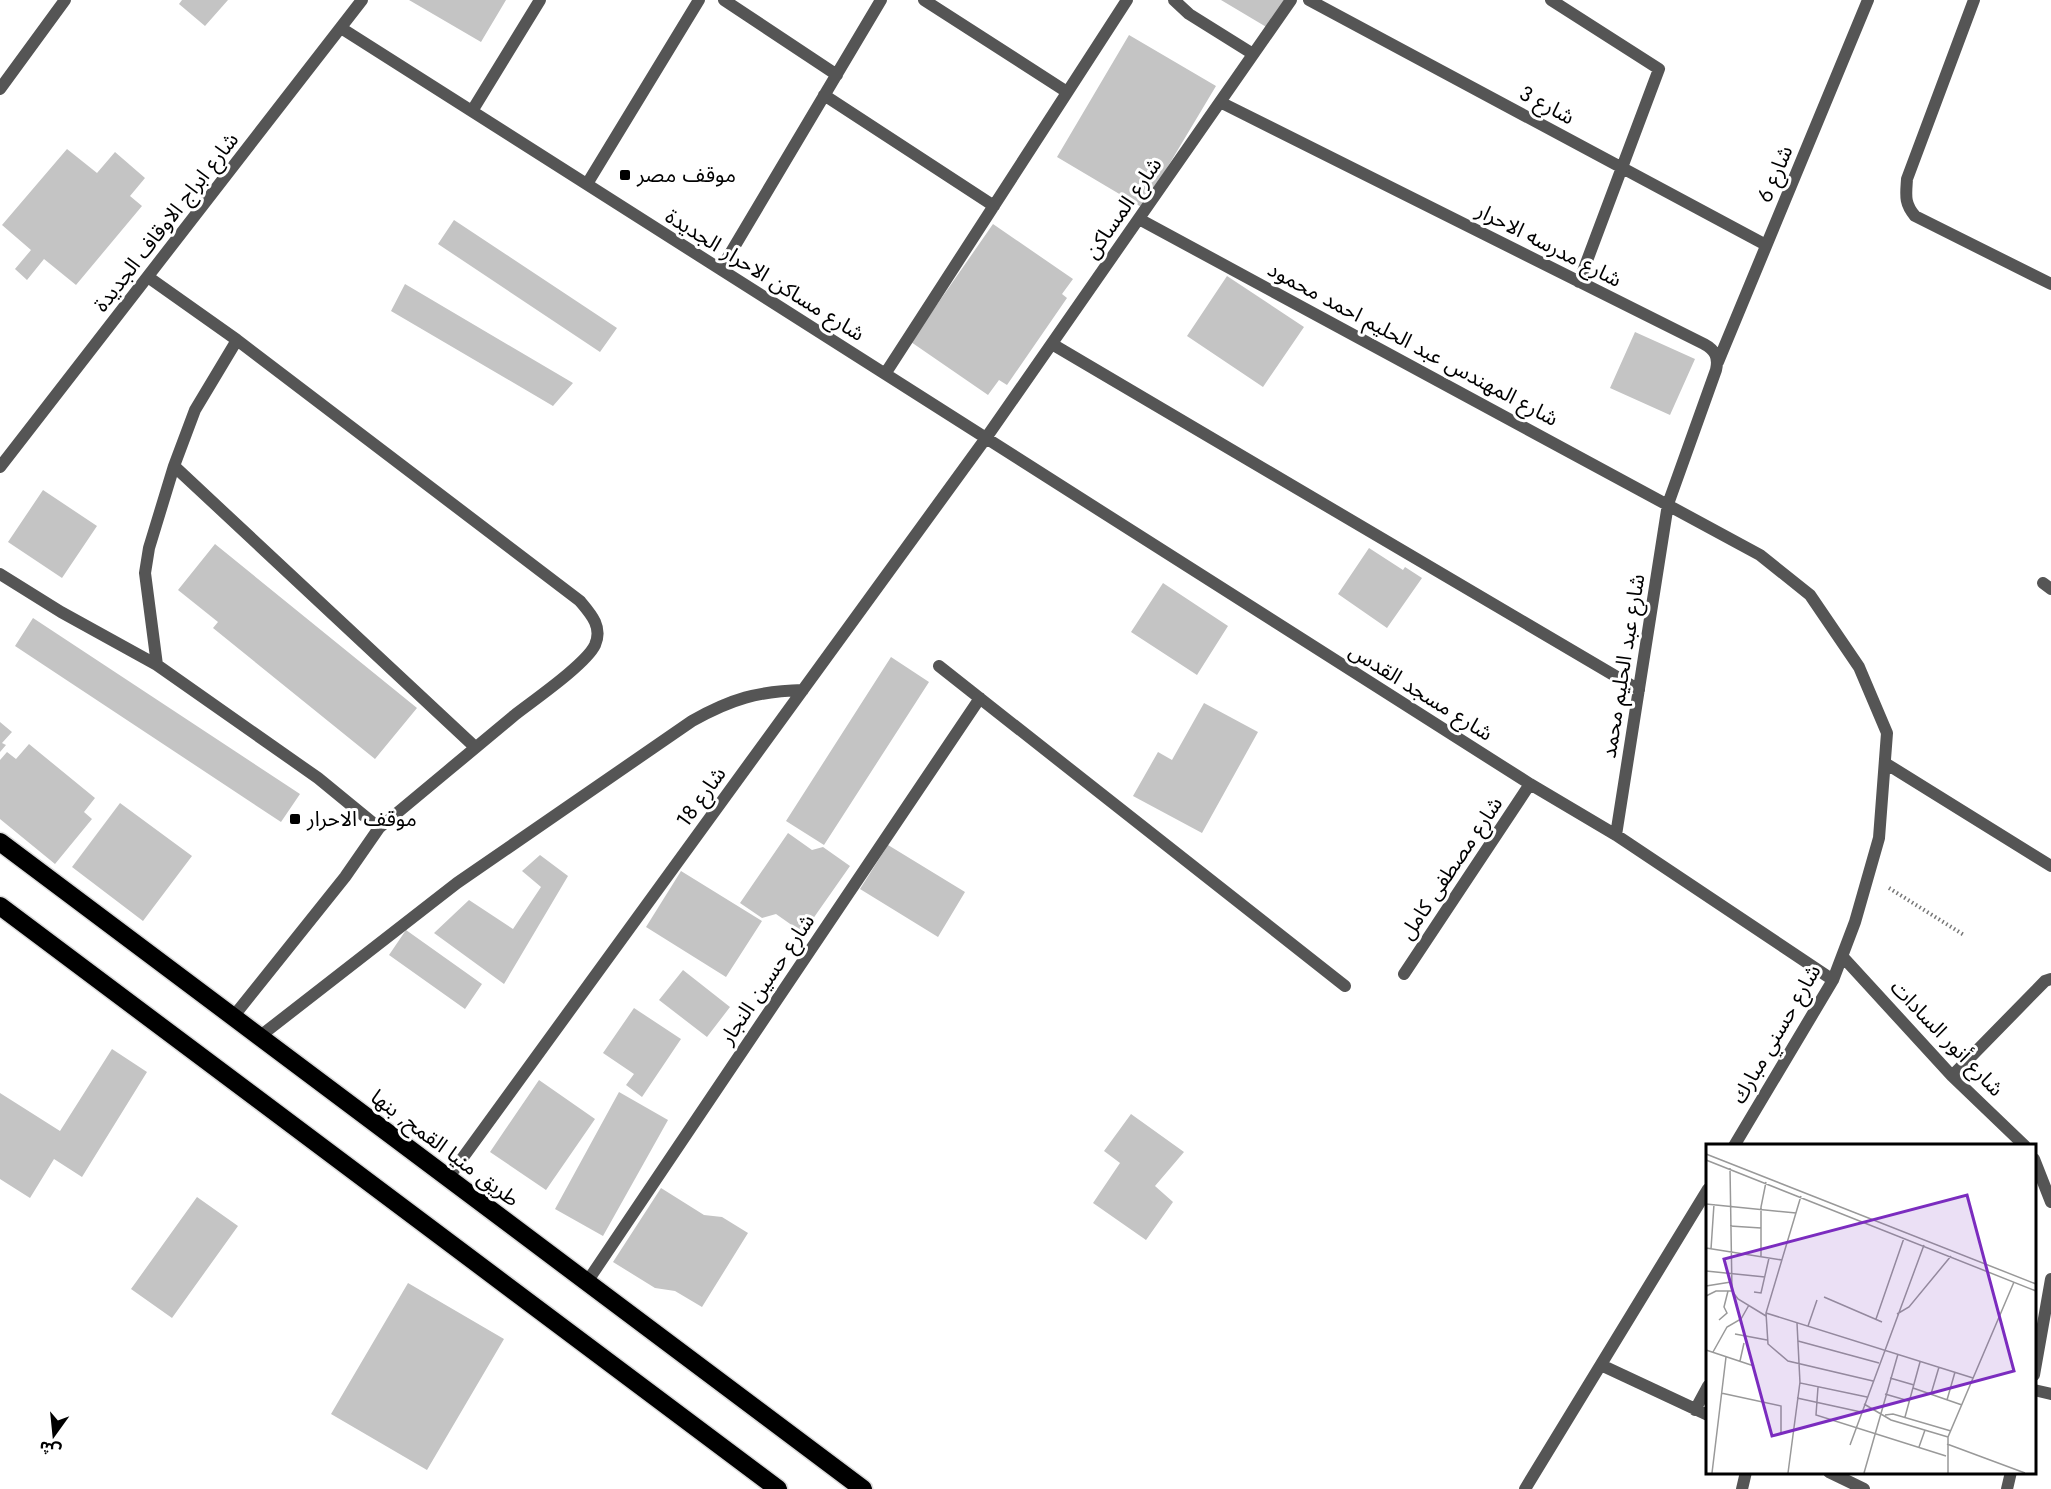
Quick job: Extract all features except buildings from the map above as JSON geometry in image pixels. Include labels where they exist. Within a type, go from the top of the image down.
[{"type":"highway","name":"طريق منيا القمح, بنها","points":[[0,842],[863,1489]]},
{"type":"highway","points":[[0,906],[778,1489]]},
{"type":"street","points":[[0,89],[65,0]]},
{"type":"street","name":"شارع ابراج الاوقاف الجديدة","points":[[0,467],[362,0]]},
{"type":"street","points":[[472,111],[540,0]]},
{"type":"street","points":[[587,184],[699,0]]},
{"type":"street","points":[[724,0],[837,75]]},
{"type":"street","points":[[721,269],[881,0]]},
{"type":"street","points":[[924,0],[1067,92]]},
{"type":"street","points":[[885,374],[1127,0]]},
{"type":"street","points":[[1174,0],[1189,14],[1253,54]]},
{"type":"street","name":"شارع المساكن","points":[[986,438],[1291,0]]},
{"type":"street","name":"شارع 3","points":[[1309,0],[1766,244]]},
{"type":"street","points":[[1551,0],[1659,69],[1579,282]]},
{"type":"street","name":"شارع 6","points":[[1718,362],[1868,0]]},
{"type":"street","points":[[1974,0],[1907,179],[1908,207],[1915,216],[2051,284]]},
{"type":"street","name":"شارع مساكن الاحرار الجديدة","points":[[341,28],[986,438]]},
{"type":"street","points":[[824,95],[994,206]]},
{"type":"street","name":"شارع مدرسه الاحرار","points":[[1220,102],[1711,348],[1718,362]]},
{"type":"street","name":"شارع المهندس عبد الحليم احمد محمود","points":[[1139,219],[1668,504]]},
{"type":"street","points":[[148,277],[237,340],[580,601],[593,616],[597,626],[595,646],[568,673],[379,828],[345,877],[233,1017]]},
{"type":"street","points":[[157,665],[145,573],[149,548],[174,466],[195,410],[237,340]]},
{"type":"street","points":[[1052,344],[1639,690]]},
{"type":"street","points":[[1668,504],[1718,362]]},
{"type":"street","name":"شارع 18","points":[[448,1178],[986,438]]},
{"type":"street","name":"شارع مسجد القدس","points":[[986,438],[1530,784],[1616,835],[1833,980]]},
{"type":"street","points":[[174,466],[475,747]]},
{"type":"street","name":"شارع عبد الحليم محمد","points":[[1616,835],[1668,504]]},
{"type":"street","name":"شارع حسني مبارك","points":[[1668,504],[1760,555],[1810,595],[1859,667],[1887,733],[1879,838],[1855,922],[1833,980],[1735,1144]]},
{"type":"street","points":[[0,574],[61,612],[157,665],[318,778],[379,828]]},
{"type":"street","points":[[939,666],[1346,986]]},
{"type":"street","points":[[259,1037],[457,883],[692,721],[717,707],[745,697],[774,691],[803,690]]},
{"type":"street","name":"شارع حسين النجار","points":[[587,1282],[980,698]]},
{"type":"street","points":[[1885,763],[2051,866]]},
{"type":"street","name":"شارع مصطفى كامل","points":[[1404,974],[1530,784]]},
{"type":"street","name":"شارع أنور السادات","points":[[1842,956],[1952,1076],[2023,1144]]},
{"type":"street","points":[[1952,1076],[2046,981],[2051,979]]},
{"type":"street","points":[[2036,1164],[2051,1202]]},
{"type":"street","points":[[1525,1489],[1706,1191]]},
{"type":"street","points":[[2036,1365],[2050,1296],[2051,1279]]},
{"type":"street","points":[[1601,1365],[1706,1416]]},
{"type":"street","points":[[1695,1410],[1706,1388]]},
{"type":"street","points":[[2036,1390],[2051,1394]]},
{"type":"street","points":[[1742,1489],[1746,1474]]},
{"type":"street","points":[[1831,1474],[1864,1489]]},
{"type":"street","points":[[2007,1489],[2011,1474]]},
{"type":"path","points":[[1868,875],[1964,935]]},
{"type":"place","name":"موقف مصر","points":[[625,175]]},
{"type":"place","name":"موقف الاحرار","points":[[295,819]]}]
